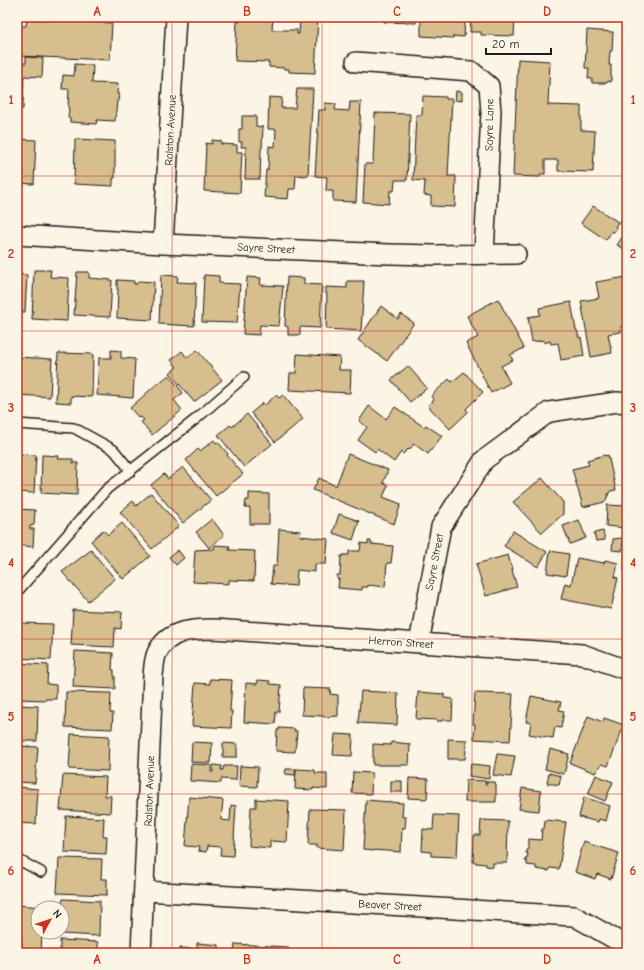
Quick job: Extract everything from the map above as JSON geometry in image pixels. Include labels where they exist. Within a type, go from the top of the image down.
[{"type":"street","name":"Ralston Avenue","points":[[163,244],[176,17]]},
{"type":"street","name":"Sayre Lane","points":[[356,62],[471,72],[489,86],[491,112],[484,254]]},
{"type":"street","name":"Sayre Street","points":[[17,235],[163,244],[389,254],[516,254]]},
{"type":"street","name":"Sayre Street","points":[[419,643],[441,527],[484,460],[549,412],[617,402],[627,403]]},
{"type":"street","name":"Herron Street","points":[[172,636],[185,631],[214,630],[582,654],[627,670]]},
{"type":"street","name":"Ralston Avenue","points":[[141,953],[154,669],[157,654],[172,636]]},
{"type":"street","name":"Beaver Street","points":[[145,891],[574,916],[627,946]]},
{"type":"lane","points":[[17,592],[107,489],[196,419],[244,376]]},
{"type":"lane","points":[[17,424],[74,428],[114,450],[130,471]]},
{"type":"lane","points":[[17,859],[41,872]]},
{"type":"building","points":[[239,17],[273,17],[272,30],[297,30],[297,34],[299,34],[300,17],[318,17],[315,73],[289,72],[289,69],[269,67],[269,62],[235,61],[237,21],[240,22]]},
{"type":"building","points":[[323,17],[367,18],[355,18],[355,20],[323,19]]},
{"type":"building","points":[[372,17],[416,17],[416,23],[384,22],[384,19],[372,19]]},
{"type":"building","points":[[421,17],[465,17],[464,37],[453,36],[453,38],[421,36]]},
{"type":"building","points":[[471,17],[515,17],[514,36],[481,35],[481,32],[470,32]]},
{"type":"building","points":[[584,17],[600,17],[600,20],[584,20]]},
{"type":"building","points":[[27,19],[112,23],[110,60],[17,56],[17,26],[26,26]]},
{"type":"building","points":[[587,30],[613,32],[612,51],[610,51],[609,65],[611,65],[611,82],[592,83],[592,79],[588,78],[589,68],[585,68]]},
{"type":"building","points":[[26,57],[43,58],[42,77],[24,76],[23,109],[17,109],[17,63],[26,63]]},
{"type":"building","points":[[518,59],[550,61],[548,105],[581,106],[581,130],[595,131],[593,172],[558,171],[558,160],[545,160],[545,174],[540,174],[540,177],[513,176]]},
{"type":"building","points":[[75,64],[93,65],[92,83],[118,84],[117,94],[119,94],[115,121],[97,120],[96,124],[70,122],[70,118],[68,118],[69,89],[62,89],[63,75],[74,76]]},
{"type":"building","points":[[297,89],[313,89],[308,176],[296,175],[295,189],[289,189],[288,199],[264,197],[266,170],[268,170],[269,146],[275,147],[276,129],[268,129],[269,97],[282,98],[281,108],[295,108]]},
{"type":"building","points":[[456,91],[462,92],[462,101],[455,100]]},
{"type":"building","points":[[423,96],[446,97],[446,99],[452,99],[448,176],[456,176],[455,207],[431,206],[431,196],[424,195],[425,181],[413,180],[416,115],[422,115]]},
{"type":"building","points":[[350,102],[361,102],[356,202],[333,201],[333,191],[326,191],[327,177],[315,176],[319,110],[325,110],[325,103],[336,104],[335,110],[349,111]]},
{"type":"building","points":[[375,113],[410,114],[407,180],[395,180],[394,191],[390,191],[389,204],[363,202],[365,164],[373,164]]},
{"type":"building","points":[[242,116],[256,116],[256,126],[263,127],[260,179],[245,179],[246,147],[241,147],[242,142],[239,142],[239,129],[242,129]]},
{"type":"building","points":[[17,139],[36,140],[34,184],[17,183]]},
{"type":"building","points":[[75,139],[115,141],[115,178],[113,178],[113,186],[74,184]]},
{"type":"building","points":[[212,140],[221,141],[221,144],[237,145],[237,152],[242,152],[240,193],[204,191],[206,143],[212,144]]},
{"type":"building","points":[[593,206],[618,222],[615,227],[617,228],[614,232],[612,231],[606,240],[581,223]]},
{"type":"building","points":[[627,211],[627,228],[619,223]]},
{"type":"building","points":[[627,230],[627,251],[617,245]]},
{"type":"building","points":[[34,270],[51,270],[50,277],[69,278],[67,321],[32,319]]},
{"type":"building","points":[[77,272],[89,272],[89,278],[112,280],[110,317],[74,315]]},
{"type":"building","points":[[17,274],[27,275],[25,312],[17,312]]},
{"type":"building","points":[[161,275],[178,276],[177,282],[196,283],[194,326],[159,324]]},
{"type":"building","points":[[204,275],[219,276],[219,283],[240,284],[237,323],[202,322]]},
{"type":"building","points":[[247,277],[261,278],[260,285],[283,286],[279,326],[260,325],[259,335],[243,334]]},
{"type":"building","points":[[287,277],[304,278],[304,284],[322,285],[320,328],[300,327],[300,335],[288,335],[288,327],[285,326]]},
{"type":"building","points":[[627,277],[627,325],[621,326],[621,332],[608,334],[612,353],[591,357],[581,301],[599,298],[596,282]]},
{"type":"building","points":[[117,280],[134,281],[134,284],[137,284],[138,281],[154,282],[152,320],[117,318]]},
{"type":"building","points":[[347,281],[364,281],[361,331],[326,329],[326,287],[347,288]]},
{"type":"building","points":[[498,299],[524,348],[510,355],[513,360],[501,366],[510,383],[491,393],[466,343],[478,337],[467,316]]},
{"type":"building","points":[[571,302],[576,330],[579,338],[581,337],[584,356],[561,360],[558,343],[551,344],[550,341],[544,343],[544,340],[532,342],[528,317],[540,315],[539,308]]},
{"type":"building","points":[[381,306],[398,319],[401,314],[414,323],[387,361],[358,340]]},
{"type":"building","points":[[111,350],[121,351],[121,358],[135,359],[133,398],[97,395],[99,358],[111,358]]},
{"type":"building","points":[[197,350],[222,380],[194,402],[170,373],[177,367],[171,360],[182,351],[187,358]]},
{"type":"building","points":[[58,353],[93,354],[92,397],[71,396],[71,403],[56,402]]},
{"type":"building","points":[[297,354],[340,357],[339,370],[351,370],[350,393],[289,390],[290,373],[296,373]]},
{"type":"building","points":[[17,357],[52,359],[50,397],[17,395]]},
{"type":"building","points":[[408,366],[427,388],[410,402],[391,380]]},
{"type":"building","points":[[464,372],[483,392],[466,409],[468,412],[450,429],[428,406],[434,400],[431,396],[449,379],[452,382]]},
{"type":"building","points":[[169,375],[183,393],[174,400],[182,410],[152,435],[141,422],[144,420],[141,417],[139,418],[130,408]]},
{"type":"building","points":[[276,395],[279,398],[283,395],[303,419],[275,442],[251,413],[263,403],[265,405]]},
{"type":"building","points":[[369,406],[386,419],[395,407],[424,427],[426,425],[442,436],[428,454],[414,444],[403,454],[401,452],[394,462],[377,449],[375,452],[358,440],[367,427],[359,421]]},
{"type":"building","points":[[247,414],[272,444],[244,467],[218,435],[230,425],[232,427]]},
{"type":"building","points":[[214,440],[216,443],[218,442],[243,474],[216,496],[186,460],[198,449],[200,451]]},
{"type":"building","points":[[17,452],[19,452],[19,454],[36,455],[34,493],[17,492]]},
{"type":"building","points":[[348,454],[388,470],[383,483],[388,485],[383,497],[401,504],[394,524],[313,490],[319,478],[336,486]]},
{"type":"building","points":[[42,455],[59,456],[58,459],[73,459],[73,463],[78,463],[77,495],[41,493]]},
{"type":"building","points":[[608,455],[616,490],[610,491],[605,502],[583,507],[572,469],[589,465],[587,460]]},
{"type":"building","points":[[183,467],[211,500],[183,523],[151,485],[164,474],[168,479]]},
{"type":"building","points":[[542,478],[563,502],[563,514],[542,533],[513,502]]},
{"type":"building","points":[[151,493],[179,526],[152,549],[120,512],[133,501],[136,506]]},
{"type":"building","points":[[249,493],[269,494],[269,524],[250,524],[250,508],[245,508],[246,500],[249,500]]},
{"type":"building","points":[[607,505],[626,506],[626,528],[606,526]]},
{"type":"building","points":[[17,509],[35,510],[34,525],[30,526],[30,529],[34,529],[33,547],[17,545]]},
{"type":"building","points":[[339,514],[359,521],[353,540],[333,533]]},
{"type":"building","points":[[212,519],[224,535],[209,548],[196,532]]},
{"type":"building","points":[[579,520],[586,538],[570,544],[563,526]]},
{"type":"building","points":[[122,523],[150,556],[123,579],[91,541],[103,530],[108,535]]},
{"type":"building","points":[[279,529],[301,531],[300,536],[328,539],[326,564],[315,564],[315,572],[297,570],[296,586],[271,584],[273,566],[277,566]]},
{"type":"building","points":[[513,531],[547,552],[538,567],[504,546]]},
{"type":"building","points":[[603,531],[605,540],[596,541],[594,533]]},
{"type":"building","points":[[623,538],[622,551],[612,550],[613,539]]},
{"type":"building","points":[[625,540],[627,540],[627,571],[624,571]]},
{"type":"building","points":[[368,541],[371,541],[371,544],[393,546],[391,563],[387,563],[385,587],[368,585],[368,587],[362,587],[362,590],[338,588],[339,579],[337,579],[337,575],[340,575],[341,556],[349,555],[349,551],[360,551],[361,543],[368,544]]},
{"type":"building","points":[[215,545],[230,546],[229,550],[255,551],[254,581],[229,580],[229,584],[193,582],[195,550],[214,549]]},
{"type":"building","points":[[91,550],[115,579],[88,601],[62,572]]},
{"type":"building","points":[[178,550],[184,558],[176,565],[169,557]]},
{"type":"building","points":[[550,551],[569,554],[566,576],[547,573]]},
{"type":"building","points":[[508,555],[517,587],[486,596],[476,564]]},
{"type":"building","points":[[577,558],[604,563],[605,560],[618,563],[615,577],[618,578],[611,609],[561,599],[565,583],[571,585]]},
{"type":"building","points":[[73,610],[122,612],[121,629],[115,628],[114,647],[71,645]]},
{"type":"building","points":[[17,621],[21,621],[21,623],[53,624],[51,660],[17,658]]},
{"type":"building","points":[[75,651],[113,653],[112,670],[114,670],[115,676],[115,689],[73,687]]},
{"type":"building","points":[[17,663],[48,665],[47,684],[56,685],[56,699],[17,699]]},
{"type":"building","points":[[210,679],[232,680],[230,711],[232,711],[231,728],[192,726],[195,683],[210,684]]},
{"type":"building","points":[[258,680],[270,681],[270,684],[281,685],[279,712],[276,712],[275,724],[244,722],[246,683],[257,684]]},
{"type":"building","points":[[303,688],[331,689],[330,694],[338,695],[338,716],[324,717],[302,715]]},
{"type":"building","points":[[361,691],[398,693],[397,725],[358,723]]},
{"type":"building","points":[[66,692],[111,693],[110,713],[113,713],[112,729],[65,727]]},
{"type":"building","points":[[418,692],[444,694],[444,698],[453,699],[452,720],[437,721],[416,719]]},
{"type":"building","points":[[475,693],[513,694],[510,741],[474,739],[475,724],[473,724]]},
{"type":"building","points":[[531,696],[561,702],[559,710],[564,711],[561,728],[555,727],[553,738],[529,734],[531,723],[526,722]]},
{"type":"building","points":[[17,705],[38,706],[37,741],[17,741]]},
{"type":"building","points":[[588,716],[603,722],[604,718],[624,725],[608,766],[602,764],[595,773],[570,763]]},
{"type":"building","points":[[279,728],[295,729],[294,731],[297,731],[295,752],[276,751],[277,730],[279,730]]},
{"type":"building","points":[[71,734],[109,736],[108,771],[69,769]]},
{"type":"building","points":[[335,734],[353,735],[352,756],[333,755]]},
{"type":"building","points":[[448,739],[467,740],[465,759],[448,759]]},
{"type":"building","points":[[192,742],[212,743],[211,763],[191,762]]},
{"type":"building","points":[[391,742],[410,744],[409,765],[373,765],[373,744],[391,745]]},
{"type":"building","points":[[223,743],[237,744],[237,757],[223,757]]},
{"type":"building","points":[[17,746],[38,747],[35,783],[17,782]]},
{"type":"building","points":[[550,749],[569,754],[564,774],[545,769]]},
{"type":"building","points":[[497,754],[515,756],[511,777],[493,775]]},
{"type":"building","points":[[191,764],[211,765],[211,772],[213,772],[213,765],[222,766],[221,770],[223,770],[224,766],[237,766],[236,780],[221,779],[221,783],[190,781]]},
{"type":"building","points":[[471,764],[490,766],[489,779],[469,776]]},
{"type":"building","points":[[240,766],[258,767],[257,787],[239,786]]},
{"type":"building","points":[[286,769],[296,769],[295,775],[285,774]]},
{"type":"building","points":[[296,769],[315,770],[315,773],[327,773],[327,789],[295,789]]},
{"type":"building","points":[[353,772],[372,773],[371,794],[352,793]]},
{"type":"building","points":[[549,773],[561,776],[559,785],[547,783]]},
{"type":"building","points":[[63,775],[106,777],[105,796],[111,796],[110,813],[60,810]]},
{"type":"building","points":[[596,775],[613,782],[605,801],[588,794]]},
{"type":"building","points":[[409,778],[428,779],[427,799],[408,798]]},
{"type":"building","points":[[466,780],[486,781],[485,784],[487,784],[487,782],[495,782],[496,802],[465,802]]},
{"type":"building","points":[[391,781],[402,781],[402,792],[391,792]]},
{"type":"building","points":[[17,787],[38,789],[36,824],[17,823]]},
{"type":"building","points":[[522,788],[541,791],[539,811],[519,809]]},
{"type":"building","points":[[189,797],[223,800],[221,820],[230,821],[231,805],[236,806],[233,856],[220,855],[221,847],[207,846],[206,852],[198,851],[199,847],[185,846]]},
{"type":"building","points":[[584,797],[610,806],[606,821],[599,819],[598,822],[579,817]]},
{"type":"building","points":[[256,799],[289,801],[287,842],[270,841],[270,848],[249,846],[251,807],[256,807]]},
{"type":"building","points":[[366,800],[403,803],[402,817],[406,817],[405,828],[402,828],[401,852],[363,850]]},
{"type":"building","points":[[310,809],[346,810],[344,850],[317,848],[317,845],[308,845]]},
{"type":"building","points":[[434,815],[459,816],[457,857],[431,856],[431,852],[422,851],[423,829],[433,830]]},
{"type":"building","points":[[66,816],[104,818],[103,836],[107,836],[106,854],[64,852]]},
{"type":"building","points":[[481,820],[508,821],[507,863],[493,863],[493,867],[486,866],[486,864],[473,862],[474,835],[480,835]]},
{"type":"building","points":[[545,820],[566,822],[559,869],[550,868],[549,871],[536,869],[536,866],[527,865],[527,861],[525,861],[528,853],[526,853],[526,849],[528,849],[528,840],[541,840]]},
{"type":"building","points":[[584,841],[589,844],[619,853],[611,879],[597,874],[595,879],[575,872]]},
{"type":"building","points":[[59,858],[102,859],[101,879],[107,879],[107,895],[57,893]]},
{"type":"building","points":[[63,899],[100,901],[99,936],[70,934],[70,900]]},
{"type":"building","points":[[17,905],[30,906],[30,940],[42,940],[41,952],[22,951],[22,942],[17,942]]},
{"type":"building","points":[[60,940],[98,942],[98,953],[60,953]]},
{"type":"building","points":[[197,943],[219,945],[219,953],[180,953],[180,948],[197,949]]},
{"type":"building","points":[[235,944],[288,947],[288,953],[234,953]]}]
